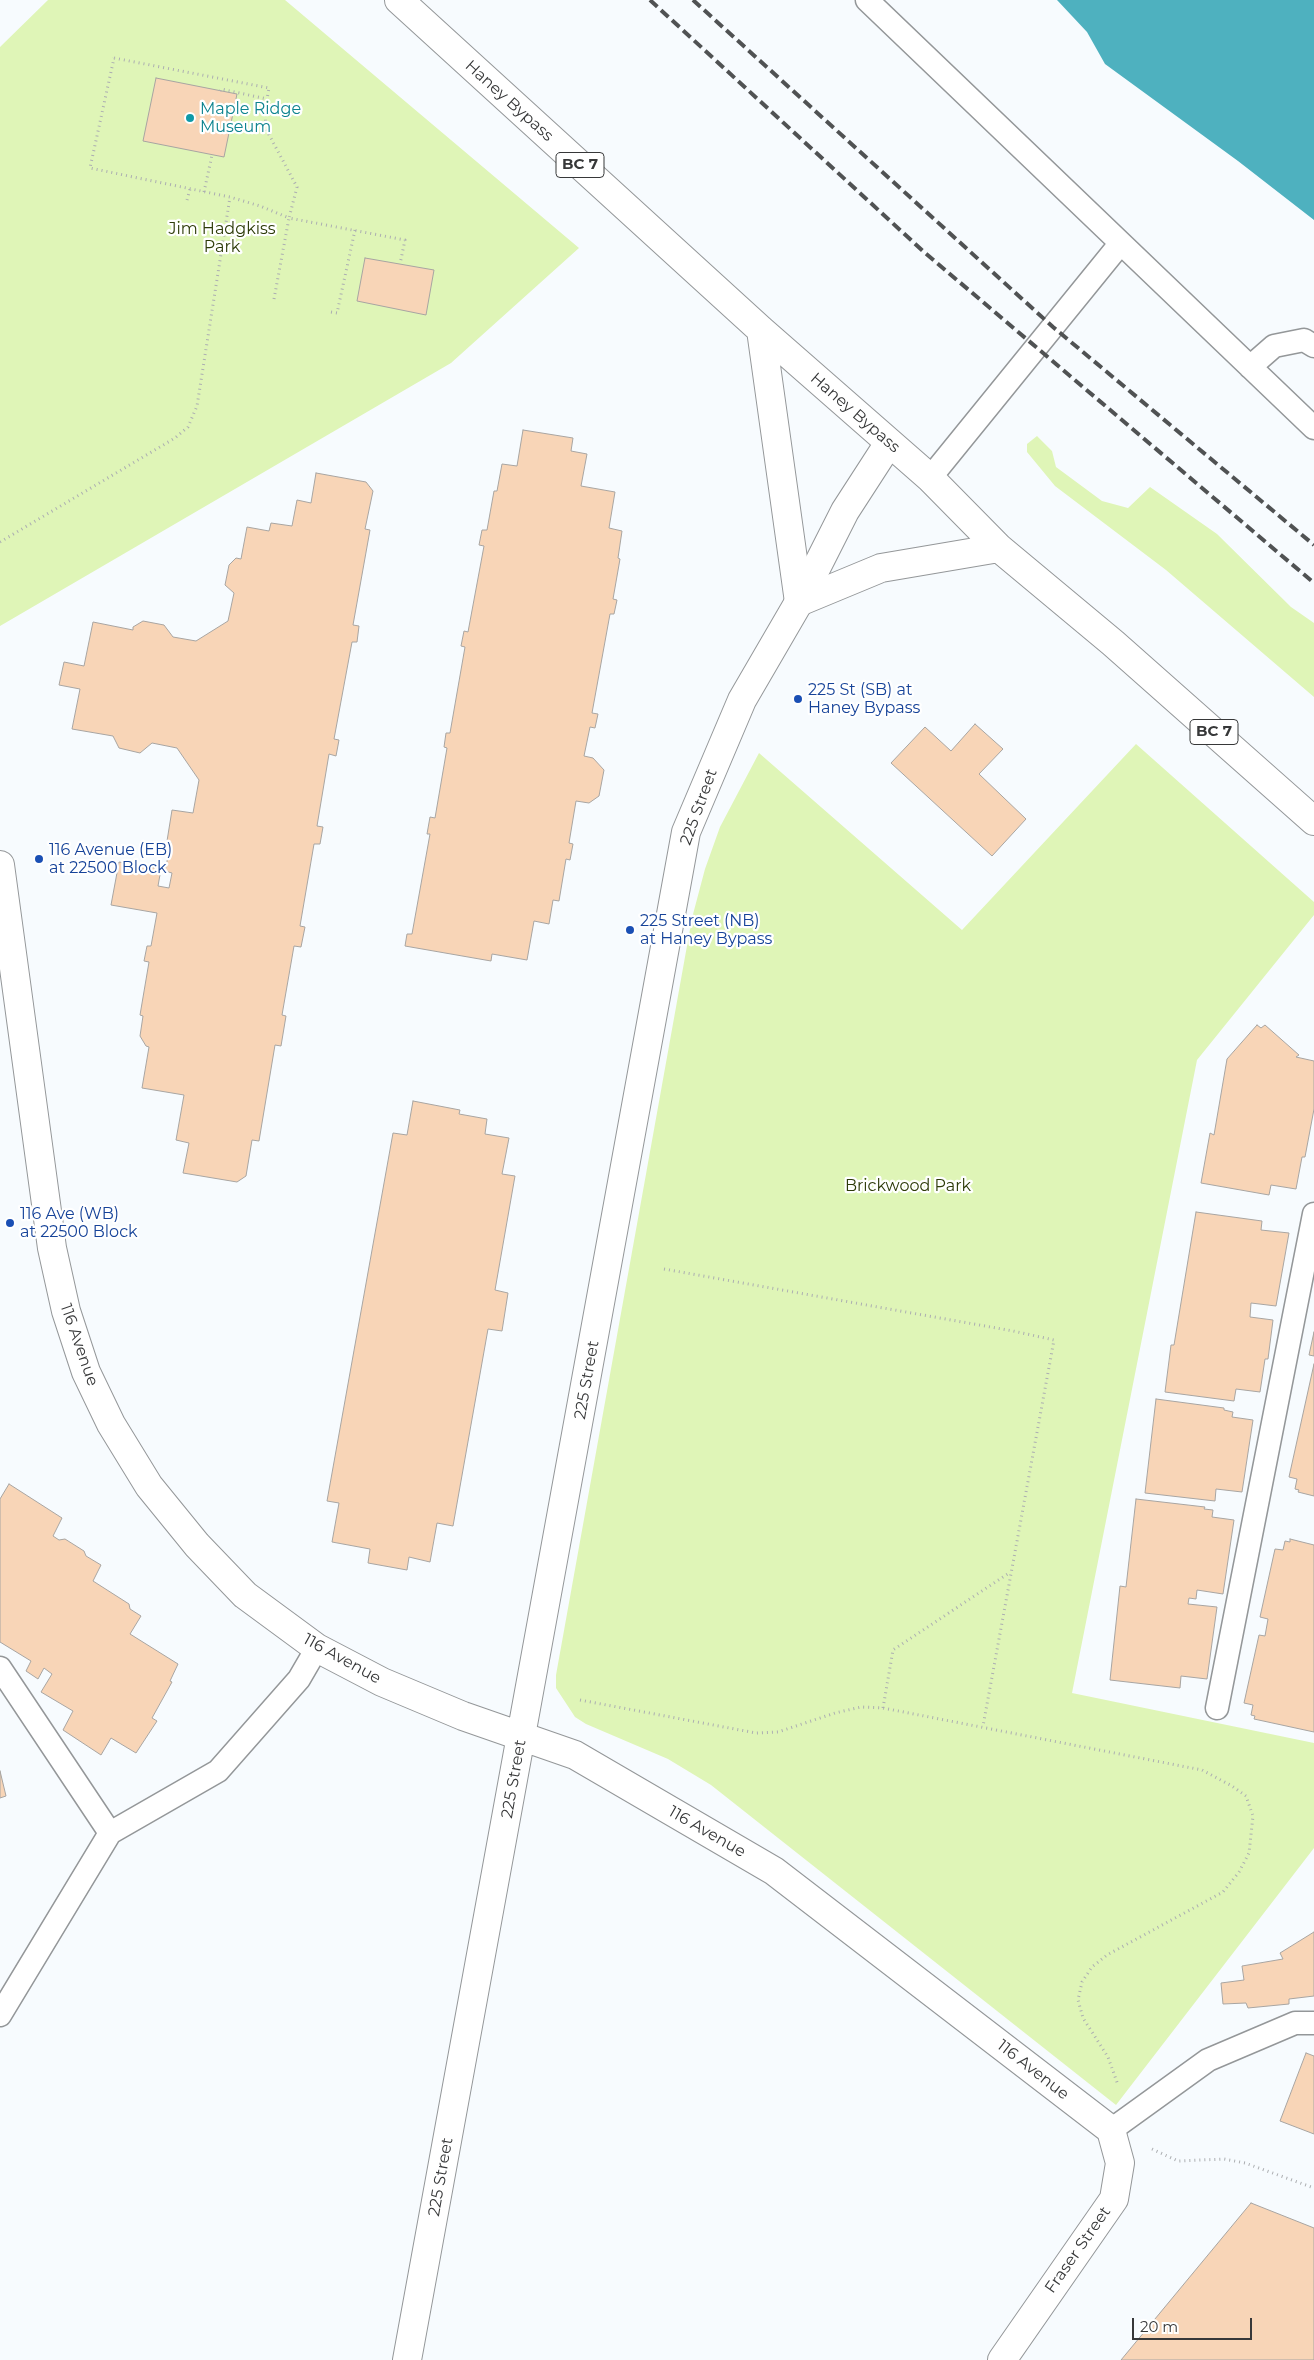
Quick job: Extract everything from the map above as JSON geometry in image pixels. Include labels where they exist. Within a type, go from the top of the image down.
[{"type":"main road","name":"Haney Bypass","points":[[398,0],[761,330],[930,478],[999,548],[1113,643],[1314,821]]},
{"type":"main road","points":[[761,330],[799,602],[881,568],[999,548]]},
{"type":"main road","name":"225 Street","points":[[407,2360],[686,832],[742,700],[799,602],[845,511],[889,443]]},
{"type":"main road","name":"116 Avenue","points":[[0,865],[52,1248],[66,1311],[86,1372],[111,1424],[149,1486],[197,1545],[245,1595],[317,1648],[382,1682],[463,1716],[575,1755],[774,1872],[1111,2130]]},
{"type":"main road","name":"Fraser Street","points":[[1002,2360],[1114,2199],[1120,2163],[1111,2130]]},
{"type":"lane","points":[[866,0],[1314,428]]},
{"type":"lane","points":[[930,478],[1120,244]]},
{"type":"lane","points":[[1250,368],[1274,346],[1304,340],[1314,346]]},
{"type":"lane","points":[[1216,1708],[1314,1214]]},
{"type":"lane","points":[[0,2015],[110,1833],[218,1771],[299,1679],[317,1648]]},
{"type":"lane","points":[[0,1668],[110,1833]]},
{"type":"lane","points":[[1111,2130],[1208,2060],[1295,2024],[1314,2023]]},
{"type":"path","points":[[274,299],[288,218],[297,187],[266,129],[269,88],[114,58],[90,168],[230,197],[260,206],[288,218],[405,240],[400,264]]},
{"type":"path","points":[[220,91],[221,89],[267,99]]},
{"type":"path","points":[[204,192],[212,155]]},
{"type":"path","points":[[187,200],[190,189]]},
{"type":"path","points":[[0,542],[175,438],[188,427],[196,406],[230,197]]},
{"type":"path","points":[[331,312],[337,313],[355,230]]},
{"type":"path","points":[[664,1269],[1013,1331],[1054,1340],[982,1726]]},
{"type":"path","points":[[883,1708],[893,1650],[1010,1572]]},
{"type":"path","points":[[580,1700],[756,1733],[778,1732],[852,1709],[883,1708],[1202,1770],[1218,1777],[1246,1796],[1253,1816],[1249,1853],[1239,1872],[1223,1892],[1107,1955],[1092,1967],[1082,1982],[1078,2000],[1083,2018],[1108,2057],[1118,2087],[1118,2094]]},
{"type":"path","points":[[1111,2130],[1178,2161],[1224,2159],[1245,2163],[1314,2188]]},
{"type":"green space","name":"Jim Hadgkiss Park","points":[[48,0],[285,0],[579,248],[451,363],[0,626],[0,47]]},
{"type":"green space","points":[[1037,436],[1052,451],[1056,467],[1102,501],[1128,508],[1150,487],[1217,534],[1291,607],[1314,623],[1314,697],[1166,570],[1055,486],[1027,452],[1027,444]]},
{"type":"green space","name":"Brickwood Park","points":[[1136,744],[1314,902],[1314,915],[1197,1060],[1072,1693],[1314,1743],[1314,1848],[1116,2105],[711,1785],[668,1759],[586,1724],[575,1717],[556,1688],[556,1675],[692,918],[705,869],[720,827],[759,753],[962,930]]},
{"type":"water","points":[[1057,0],[1314,0],[1314,220],[1238,161],[1105,64],[1087,32]]},
{"type":"building","name":"Maple Ridge Museum","points":[[156,78],[237,94],[224,157],[143,141]]},
{"type":"building","points":[[365,258],[434,270],[426,315],[357,301]]},
{"type":"building","points":[[523,430],[573,438],[571,451],[587,454],[581,486],[615,492],[609,528],[622,531],[618,558],[620,559],[613,599],[617,600],[614,614],[610,614],[592,713],[598,714],[595,728],[590,727],[584,756],[593,758],[604,770],[599,796],[589,803],[576,801],[569,843],[573,844],[570,860],[566,859],[559,901],[553,900],[549,924],[534,921],[527,960],[492,954],[491,961],[405,946],[407,934],[412,934],[430,834],[427,834],[430,817],[435,818],[447,748],[444,747],[446,733],[450,733],[465,647],[461,646],[464,631],[468,632],[484,546],[479,545],[482,530],[487,530],[494,491],[497,491],[502,464],[517,466]]},
{"type":"building","points":[[316,473],[366,482],[373,491],[365,529],[370,530],[353,625],[359,626],[357,642],[352,642],[334,739],[339,740],[336,756],[329,754],[317,826],[323,827],[320,844],[314,844],[300,926],[305,927],[301,947],[294,946],[282,1015],[286,1016],[281,1046],[275,1045],[259,1141],[252,1140],[246,1176],[237,1182],[183,1173],[189,1143],[176,1140],[184,1095],[142,1088],[149,1047],[146,1046],[140,1036],[143,1016],[140,1015],[149,962],[144,961],[147,946],[151,946],[157,913],[111,905],[119,862],[161,869],[158,886],[169,888],[172,873],[165,871],[171,842],[167,841],[172,810],[193,813],[199,780],[177,748],[152,743],[140,753],[119,748],[113,736],[72,729],[80,689],[59,685],[64,662],[84,666],[93,622],[133,630],[133,627],[143,621],[164,625],[173,637],[196,641],[228,621],[234,593],[225,585],[229,565],[236,558],[241,559],[247,527],[269,531],[271,523],[292,526],[297,500],[311,503]]},
{"type":"building","points":[[975,724],[1003,749],[979,774],[1026,819],[992,856],[891,763],[925,727],[951,751]]},
{"type":"building","points":[[1257,1025],[1261,1028],[1265,1025],[1299,1055],[1296,1057],[1314,1061],[1314,1109],[1305,1157],[1302,1157],[1296,1189],[1271,1185],[1269,1195],[1201,1183],[1210,1133],[1214,1135],[1227,1059]]},
{"type":"building","points":[[413,1101],[460,1110],[459,1114],[487,1119],[485,1134],[509,1138],[502,1174],[515,1176],[495,1290],[508,1293],[502,1331],[488,1329],[453,1526],[437,1523],[430,1562],[409,1557],[407,1570],[368,1563],[370,1549],[332,1542],[339,1503],[327,1501],[393,1133],[407,1135]]},
{"type":"building","points":[[1196,1212],[1262,1221],[1261,1230],[1289,1233],[1276,1306],[1251,1303],[1250,1317],[1273,1320],[1268,1359],[1265,1359],[1260,1392],[1236,1389],[1234,1401],[1165,1392],[1171,1345],[1174,1345]]},
{"type":"building","points":[[1314,1332],[1314,1356],[1309,1355]]},
{"type":"building","points":[[1314,1364],[1314,1496],[1298,1492],[1299,1490],[1295,1489],[1297,1479],[1289,1477]]},
{"type":"building","points":[[1156,1399],[1224,1408],[1224,1410],[1233,1412],[1232,1417],[1253,1420],[1242,1492],[1216,1489],[1215,1501],[1145,1493]]},
{"type":"building","points":[[9,1484],[62,1518],[53,1536],[59,1540],[65,1539],[101,1565],[93,1581],[129,1604],[130,1609],[141,1616],[130,1634],[178,1664],[170,1681],[172,1682],[152,1718],[157,1721],[136,1753],[111,1738],[101,1755],[63,1730],[73,1711],[41,1692],[52,1674],[44,1668],[38,1679],[26,1671],[31,1661],[0,1642],[0,1499]]},
{"type":"building","points":[[1136,1499],[1205,1507],[1204,1509],[1213,1510],[1212,1517],[1234,1520],[1223,1594],[1197,1590],[1196,1599],[1189,1598],[1188,1604],[1217,1607],[1207,1679],[1181,1676],[1180,1688],[1110,1680],[1120,1586],[1126,1587]]},
{"type":"building","points":[[1290,1539],[1314,1545],[1314,1732],[1254,1719],[1255,1716],[1251,1715],[1253,1705],[1244,1703],[1259,1635],[1265,1636],[1268,1619],[1260,1617],[1275,1549],[1283,1550],[1285,1541],[1290,1542]]},
{"type":"building","points":[[0,1771],[6,1796],[0,1798]]},
{"type":"building","points":[[1314,1932],[1314,1996],[1289,1999],[1289,2004],[1248,2008],[1246,2003],[1223,2004],[1221,1983],[1244,1980],[1242,1966],[1283,1959],[1280,1953]]},
{"type":"building","points":[[1306,2053],[1314,2056],[1314,2134],[1280,2121]]},
{"type":"building","points":[[1251,2203],[1314,2228],[1314,2360],[1121,2360]]},
{"type":"railway","points":[[650,0],[924,252],[1314,583]]},
{"type":"railway","points":[[693,0],[1053,327],[1314,545]]},
{"type":"place","name":"Maple Ridge Museum","points":[[190,118]]},
{"type":"place","name":"225 St (SB) at Haney Bypass","points":[[798,699]]},
{"type":"place","name":"116 Avenue (EB) at 22500 Block","points":[[39,859]]},
{"type":"place","name":"225 Street (NB) at Haney Bypass","points":[[630,930]]},
{"type":"place","name":"116 Ave (WB) at 22500 Block","points":[[10,1223]]}]
